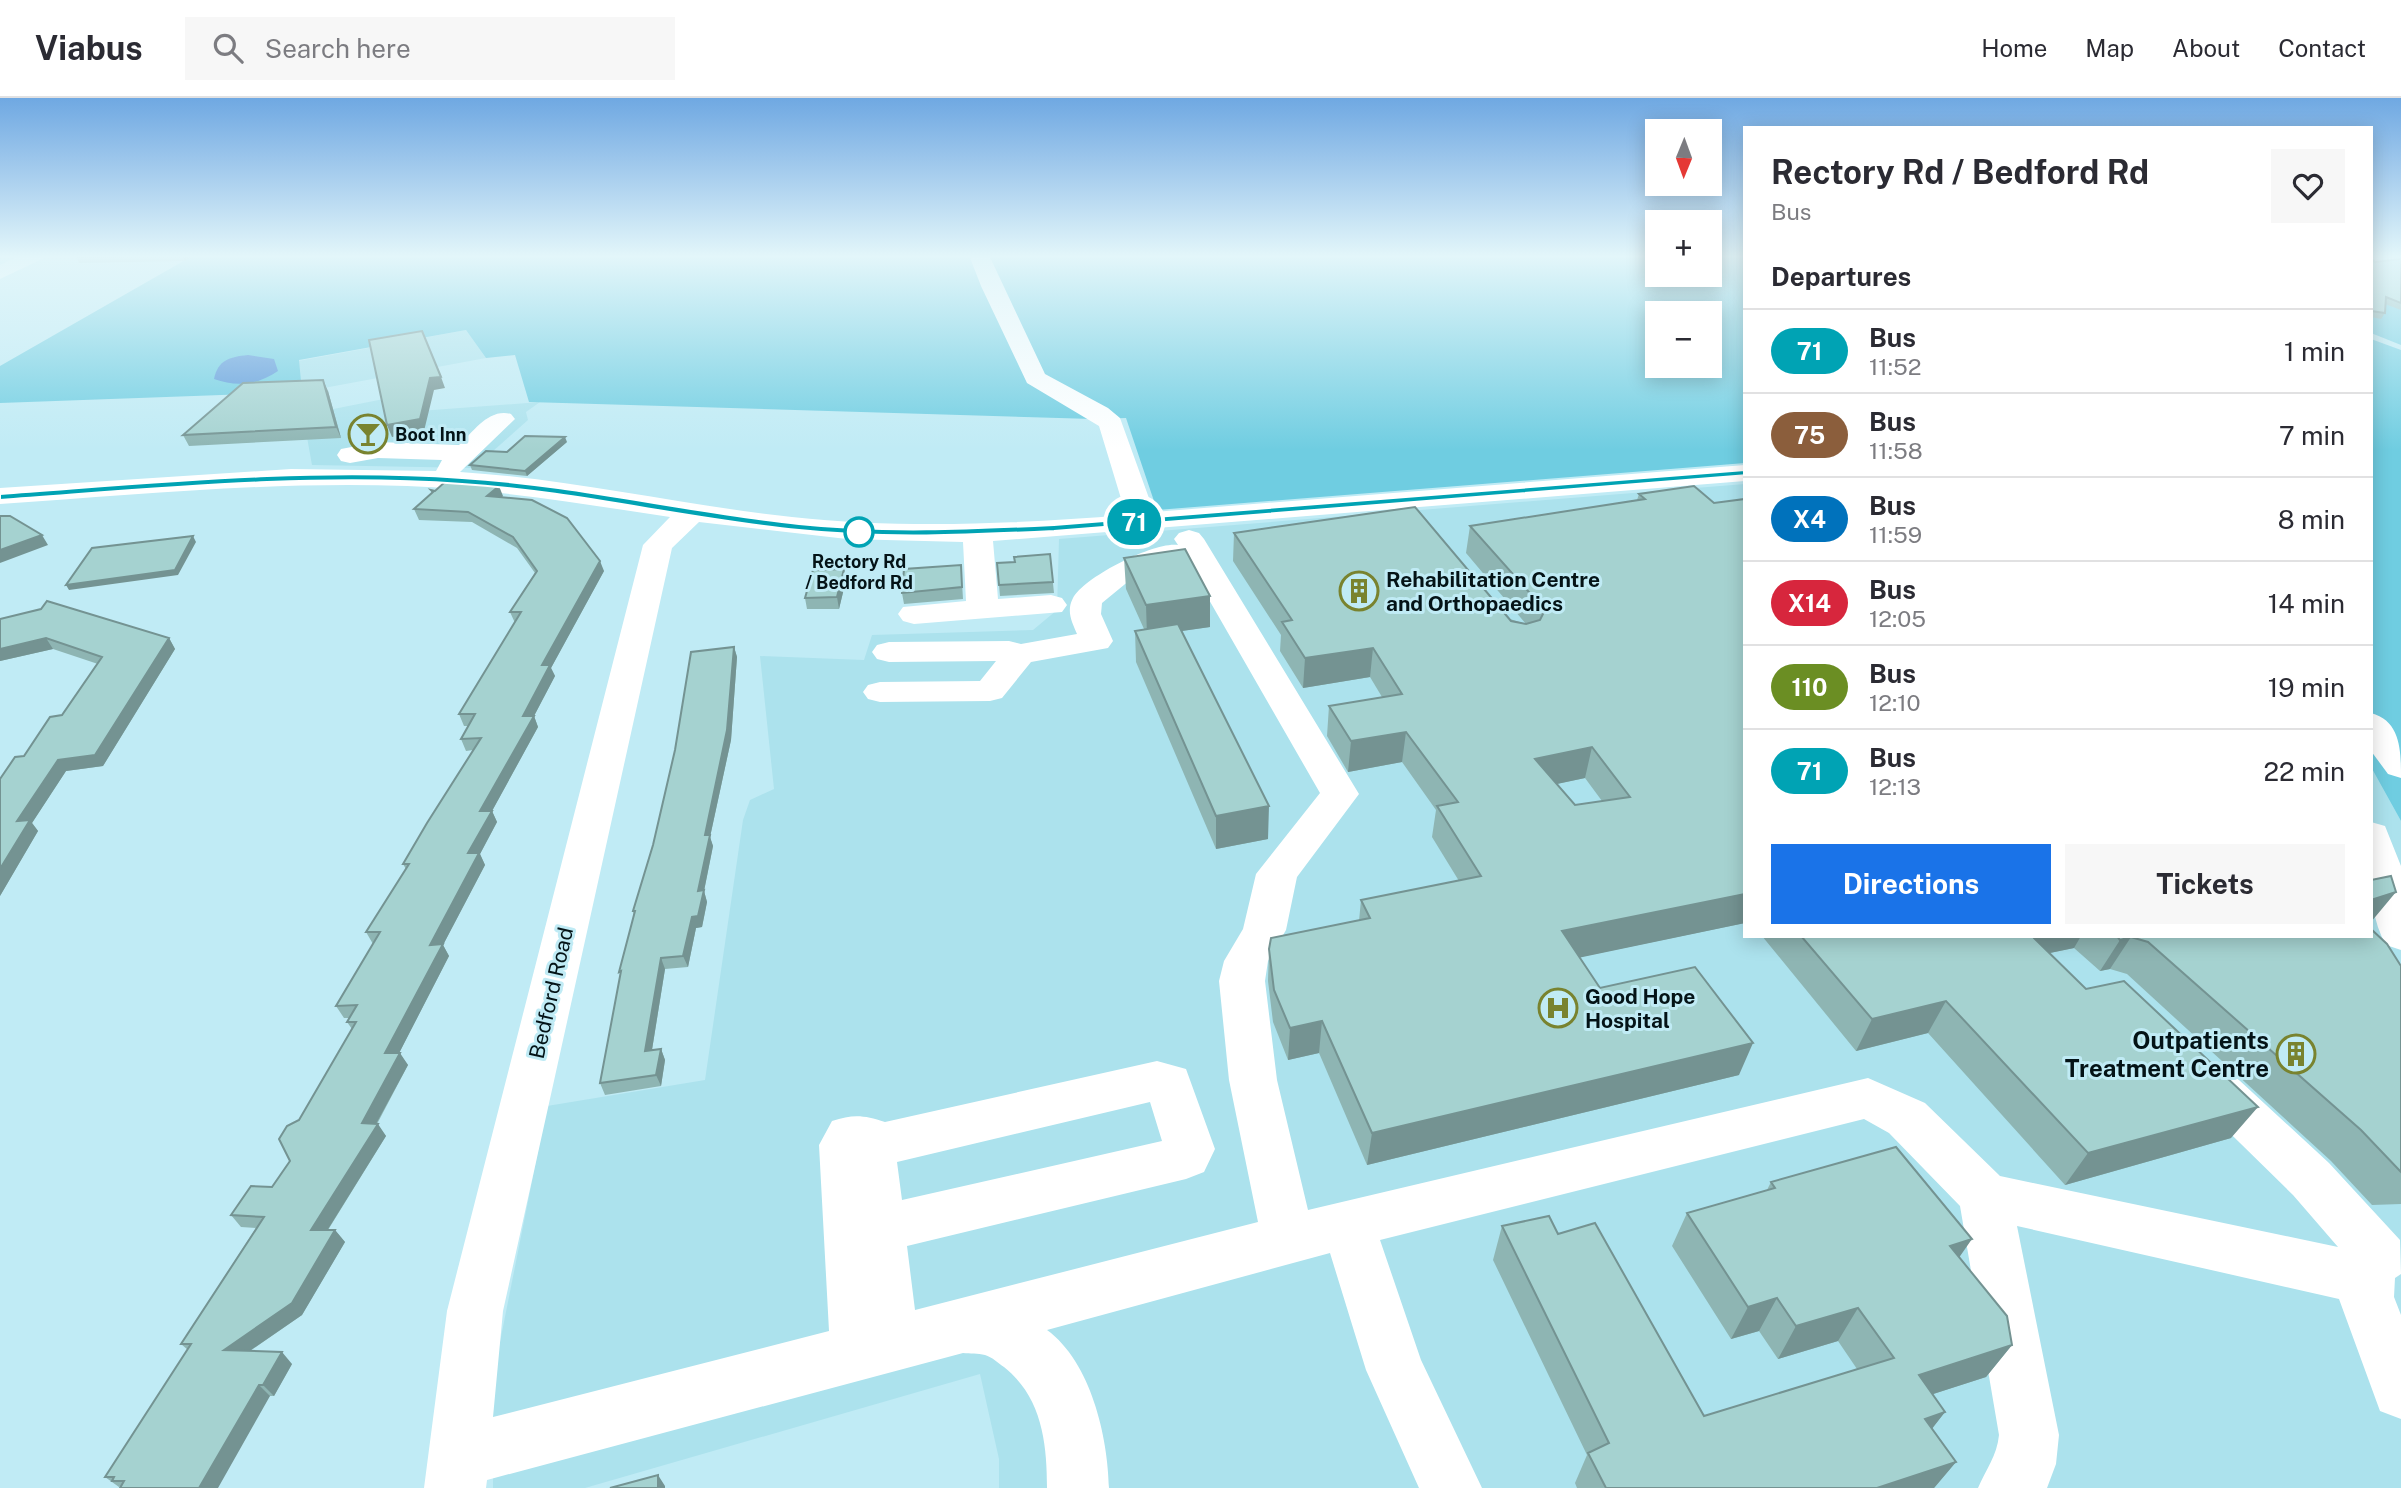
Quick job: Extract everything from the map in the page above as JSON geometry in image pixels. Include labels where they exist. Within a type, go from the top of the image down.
[{"type":"street","points":[[1007,320],[1035,378],[1099,413],[1111,424],[1142,521]]},
{"type":"street","points":[[437,480],[502,419]]},
{"type":"street","points":[[409,451],[442,424]]},
{"type":"street","points":[[326,477],[350,455],[378,450],[466,453]]},
{"type":"street","points":[[0,496],[326,477],[437,480],[543,489],[690,513],[848,531],[976,532],[1743,472]]},
{"type":"street","points":[[1402,500],[1424,526]]},
{"type":"street","name":"Bedford Road","points":[[456,1473],[475,1311],[658,545],[690,513]]},
{"type":"street","points":[[976,532],[983,610]]},
{"type":"street","points":[[890,652],[1009,651],[1020,654],[1096,641],[1085,614],[1087,600],[1098,588],[1119,572],[1193,545],[1340,794],[1277,874],[1264,930],[1246,961],[1242,981],[1253,1080],[1288,1239]]},
{"type":"street","points":[[914,614],[1051,605]]},
{"type":"street","points":[[880,692],[989,691],[1020,654]]},
{"type":"street","points":[[2373,727],[2401,766]]},
{"type":"street","points":[[2373,842],[2401,934]]},
{"type":"street","points":[[2178,1053],[2311,1179],[2383,1265]]},
{"type":"street","points":[[870,1147],[1157,1081],[1169,1083],[1190,1149],[1186,1157],[879,1229]]},
{"type":"street","points":[[456,1473],[631,1409],[963,1326],[1288,1239],[1868,1098],[1907,1118],[1985,1196],[2029,1435],[2028,1464],[2019,1479],[2009,1488]]},
{"type":"street","points":[[860,1135],[870,1138],[879,1229],[874,1348],[844,1145],[850,1136],[860,1135]]},
{"type":"street","points":[[1985,1196],[2383,1265]]},
{"type":"street","points":[[1348,1225],[1395,1370],[1451,1488]]},
{"type":"street","points":[[2383,1265],[2366,1297],[2401,1390]]},
{"type":"street","points":[[963,1326],[989,1329],[1013,1339],[1040,1362],[1065,1399],[1079,1464],[1079,1488]]},
{"type":"shaded area","points":[[81,320],[1645,320],[1645,378],[1722,378],[1722,320],[1743,320],[1743,463],[1157,510],[1126,418],[529,402],[515,355],[486,358],[466,330],[299,360],[302,392],[0,403],[0,366]]},
{"type":"shaded area","points":[[2373,320],[2401,320],[2401,345],[2373,334]]},
{"type":"shaded area","points":[[466,330],[486,358],[302,392],[298,361]]},
{"type":"shaded area","points":[[2373,340],[2401,350],[2401,821],[2373,771]]},
{"type":"shaded area","points":[[248,355],[274,359],[278,371],[247,383],[214,379],[218,368],[225,361]]},
{"type":"shaded area","points":[[404,395],[406,412],[540,402],[526,412],[528,420],[474,468],[312,465],[303,415]]},
{"type":"shaded area","name":"Good Hope Hospital","points":[[1743,484],[1743,938],[2373,938],[2373,771],[2401,821],[2401,1488],[999,1488],[999,1459],[980,1374],[585,1488],[493,1488],[493,1377],[547,1106],[705,1080],[743,820],[750,800],[774,789],[760,656],[864,660],[872,635],[1033,630],[1057,610],[1059,539]]},
{"type":"building","points":[[422,331],[441,377],[430,378],[420,419],[387,425],[369,340]]},
{"type":"building","points":[[323,380],[336,427],[183,435],[243,383]]},
{"type":"building","points":[[525,436],[565,437],[525,471],[470,465],[486,451],[507,452]]},
{"type":"building","points":[[446,481],[499,486],[487,496],[532,500],[567,518],[600,561],[542,665],[550,665],[523,716],[534,716],[480,811],[492,811],[468,853],[479,853],[430,945],[443,944],[385,1053],[400,1053],[362,1123],[378,1124],[311,1230],[335,1230],[292,1303],[224,1350],[282,1352],[263,1385],[259,1385],[199,1488],[120,1488],[124,1481],[112,1481],[114,1477],[105,1477],[191,1344],[181,1344],[264,1217],[231,1215],[251,1186],[272,1187],[290,1161],[279,1139],[287,1126],[299,1120],[356,1022],[347,1022],[357,1005],[336,1006],[380,932],[366,932],[409,864],[403,864],[427,823],[481,738],[461,739],[475,714],[459,714],[521,612],[510,612],[537,571],[513,537],[468,512],[414,509],[433,492],[431,490],[435,491]]},
{"type":"building","points":[[1694,486],[1714,503],[1743,499],[1743,894],[1562,931],[1600,988],[1695,967],[1753,1043],[1372,1133],[1322,1021],[1290,1028],[1274,990],[1269,949],[1271,938],[1370,918],[1361,900],[1481,876],[1437,806],[1458,802],[1406,732],[1351,741],[1329,706],[1402,694],[1373,648],[1305,658],[1282,622],[1292,620],[1234,533],[1415,507],[1511,621],[1526,624],[1540,620],[1545,610],[1470,526],[1645,499],[1639,494]],"holes":[[[1592,747],[1630,797],[1575,805],[1535,759]]]},
{"type":"building","points":[[0,516],[10,516],[42,535],[0,550]]},
{"type":"building","points":[[193,536],[175,570],[66,585],[92,548]]},
{"type":"building","points":[[1185,549],[1210,596],[1146,605],[1124,558]]},
{"type":"building","points":[[1050,554],[1053,582],[999,585],[997,563],[1015,562],[1014,557]]},
{"type":"building","points":[[961,565],[962,587],[902,593],[904,569]]},
{"type":"building","points":[[844,569],[837,597],[805,598],[813,570]]},
{"type":"building","points":[[47,601],[169,638],[95,755],[58,760],[17,821],[30,820],[0,869],[0,779],[15,757],[24,756],[50,717],[62,715],[102,657],[46,638],[0,649],[0,619],[41,609]]},
{"type":"building","points":[[1178,624],[1269,806],[1216,816],[1135,631]]},
{"type":"building","points":[[734,647],[727,730],[705,835],[710,835],[698,891],[704,890],[698,916],[692,917],[683,956],[661,958],[645,1051],[661,1049],[656,1075],[600,1083],[621,971],[619,972],[675,750],[691,652]]},
{"type":"building","points":[[2391,876],[2396,892],[2373,899],[2373,880]]},
{"type":"building","points":[[2373,931],[2387,944],[2401,966],[2401,1172],[2361,1130],[2148,942],[2134,938],[2373,938]]},
{"type":"building","points":[[1803,938],[2034,938],[2086,989],[2124,981],[2258,1107],[2088,1153],[1946,1001],[1872,1019]]},
{"type":"building","points":[[1896,1147],[1972,1239],[1950,1246],[2007,1316],[2012,1345],[1919,1375],[1945,1412],[1925,1419],[1956,1462],[1877,1488],[1606,1488],[1588,1453],[1609,1443],[1502,1226],[1549,1216],[1558,1234],[1595,1223],[1704,1416],[1894,1358],[1858,1308],[1796,1326],[1777,1298],[1748,1307],[1687,1213],[1775,1188],[1771,1182]]},
{"type":"building","points":[[658,1475],[658,1488],[610,1488]]},
{"type":"bus line","name":"71","points":[[0,497],[305,477],[388,477],[543,489],[755,523],[848,531],[949,533],[1054,528],[1743,473]]},
{"type":"place","name":"Boot Inn","points":[[368,434]]},
{"type":"place","name":"Rectory Rd / Bedford Rd","points":[[859,532]]},
{"type":"place","name":"Rehabilitation Centre and Orthopaedics","points":[[1359,591]]},
{"type":"place","name":"Good Hope Hospital","points":[[1558,1008]]},
{"type":"place","name":"Outpatients Treatment Centre","points":[[2296,1054]]}]
